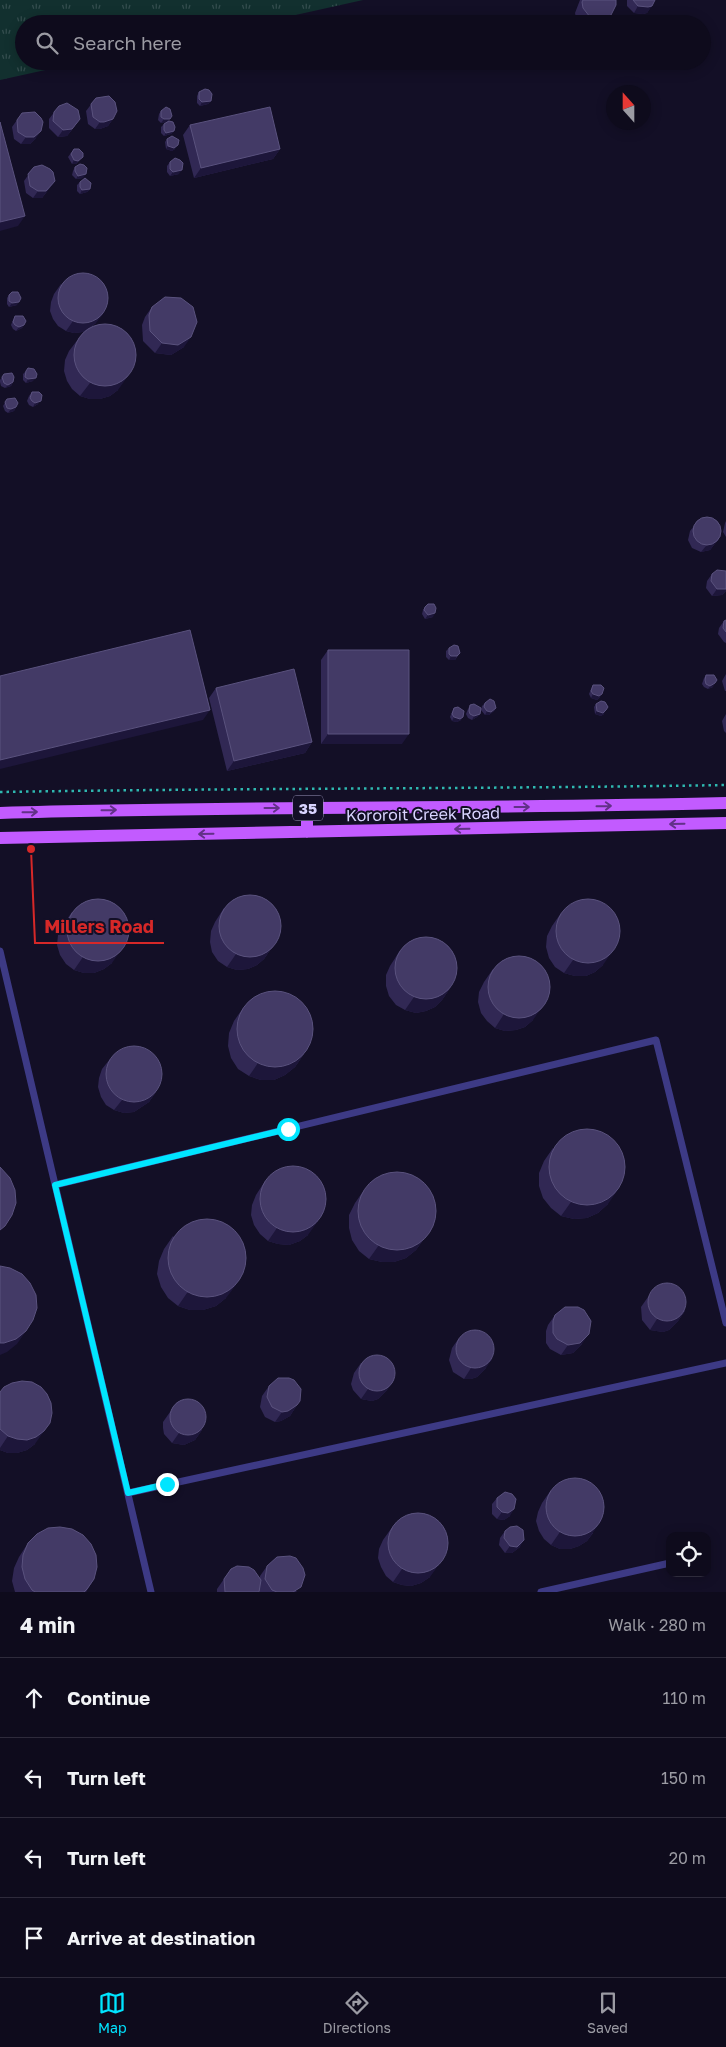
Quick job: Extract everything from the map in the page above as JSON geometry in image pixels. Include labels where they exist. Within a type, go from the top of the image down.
[{"type":"main road","name":"Kororoit Creek Road","points":[[0,812],[556,807],[726,803]]},
{"type":"main road","points":[[307,808],[307,832]]},
{"type":"main road","name":"Kororoit Creek Road","points":[[0,838],[726,823]]},
{"type":"lane","points":[[0,951],[151,1592]]},
{"type":"lane","points":[[55,1185],[656,1040],[726,1323]]},
{"type":"lane","points":[[128,1493],[726,1363]]},
{"type":"lane","points":[[541,1592],[666,1564]]},
{"type":"path","points":[[0,792],[726,785]]},
{"type":"green space","points":[[0,0],[363,0],[296,15],[15,15],[15,70],[45,70],[0,80]]},
{"type":"building","points":[[583,0],[616,0],[616,5],[611,15],[588,15],[583,8]]},
{"type":"building","points":[[633,0],[655,0],[652,6],[648,7],[638,6]]},
{"type":"building","points":[[205,89],[209,90],[212,94],[211,101],[202,102],[199,99],[199,92]]},
{"type":"building","points":[[109,96],[115,102],[117,111],[113,119],[100,122],[93,117],[91,104],[96,98]]},
{"type":"building","points":[[67,103],[78,110],[80,119],[72,129],[63,130],[53,121],[54,112],[59,106]]},
{"type":"building","points":[[166,107],[170,109],[172,116],[170,119],[161,117],[161,111]]},
{"type":"building","points":[[270,107],[280,149],[201,168],[190,125]]},
{"type":"building","points":[[35,112],[43,122],[41,131],[34,137],[26,137],[18,132],[17,120],[22,113]]},
{"type":"building","points":[[169,121],[173,122],[174,131],[166,133],[164,124]]},
{"type":"building","points":[[0,122],[25,216],[0,222]]},
{"type":"building","points":[[172,136],[179,140],[178,145],[174,148],[168,146],[167,139]]},
{"type":"building","points":[[74,149],[79,149],[83,153],[83,157],[78,161],[74,160],[71,154]]},
{"type":"building","points":[[175,158],[183,163],[182,170],[173,172],[170,169],[170,162]]},
{"type":"building","points":[[80,164],[87,168],[86,174],[78,176],[75,167]]},
{"type":"building","points":[[42,165],[53,172],[55,181],[46,191],[38,191],[30,186],[28,174],[34,167]]},
{"type":"building","points":[[85,178],[91,183],[90,189],[82,190],[80,182]]},
{"type":"building","points":[[78,273],[88,273],[101,280],[108,293],[108,303],[101,316],[88,323],[78,323],[69,319],[62,312],[58,303],[58,293],[62,284],[69,277]]},
{"type":"building","points":[[12,292],[18,292],[21,298],[19,302],[12,303],[9,301],[9,295]]},
{"type":"building","points":[[165,297],[181,298],[193,307],[197,322],[191,337],[178,345],[162,343],[150,331],[149,315],[152,307]]},
{"type":"building","points":[[15,316],[23,316],[26,321],[24,325],[19,327],[15,325],[13,322]]},
{"type":"building","points":[[99,324],[111,324],[127,333],[134,343],[136,355],[134,367],[127,377],[111,386],[99,386],[88,381],[79,372],[74,361],[74,349],[79,338],[88,329]]},
{"type":"building","points":[[28,368],[34,369],[37,374],[36,378],[28,379],[25,377]]},
{"type":"building","points":[[12,373],[14,377],[13,382],[8,385],[4,383],[2,377],[4,374]]},
{"type":"building","points":[[32,392],[39,392],[42,395],[41,401],[35,403],[32,401],[30,398]]},
{"type":"building","points":[[15,398],[18,403],[16,407],[7,408],[5,402],[7,399]]},
{"type":"building","points":[[707,517],[717,521],[721,531],[717,541],[707,545],[697,541],[693,531],[697,521]]},
{"type":"building","points":[[717,570],[726,571],[726,589],[717,589],[711,581],[712,574]]},
{"type":"building","points":[[428,604],[434,604],[436,608],[435,613],[428,615],[424,610]]},
{"type":"building","points":[[726,620],[726,632],[723,628],[724,621]]},
{"type":"building","points":[[190,630],[210,710],[0,760],[0,676]]},
{"type":"building","points":[[454,645],[458,646],[460,653],[457,656],[451,656],[449,648]]},
{"type":"building","points":[[328,650],[409,650],[409,734],[328,734]]},
{"type":"building","points":[[294,669],[312,742],[234,761],[216,688]]},
{"type":"building","points":[[706,675],[714,675],[717,680],[710,686],[706,684]]},
{"type":"building","points":[[593,685],[601,685],[604,688],[602,694],[599,696],[593,694],[591,691]]},
{"type":"building","points":[[490,699],[494,701],[496,708],[491,712],[487,711],[484,707],[485,703]]},
{"type":"building","points":[[601,701],[605,702],[608,707],[603,713],[597,711],[596,704]]},
{"type":"building","points":[[474,704],[481,708],[480,714],[474,716],[469,711],[470,705]]},
{"type":"building","points":[[458,707],[464,711],[463,717],[460,719],[452,714],[454,708]]},
{"type":"building","points":[[250,895],[262,898],[272,904],[278,914],[281,926],[278,938],[272,948],[262,954],[250,957],[238,954],[228,948],[222,938],[219,926],[222,914],[228,904],[238,898]]},
{"type":"building","points":[[98,899],[110,902],[120,908],[126,918],[129,930],[126,942],[120,952],[110,958],[98,961],[86,958],[76,952],[70,942],[67,930],[70,918],[76,908],[86,902]]},
{"type":"building","points":[[588,899],[606,905],[614,913],[620,931],[614,949],[606,957],[588,963],[570,957],[562,949],[556,931],[562,913],[570,905]]},
{"type":"building","points":[[426,937],[438,939],[448,946],[455,956],[457,968],[455,980],[448,990],[438,997],[426,999],[414,997],[404,990],[397,980],[395,968],[397,956],[404,946],[414,939]]},
{"type":"building","points":[[519,956],[531,958],[541,965],[548,975],[550,987],[548,999],[541,1009],[531,1016],[519,1018],[507,1016],[497,1009],[490,999],[488,987],[490,975],[497,965],[507,958]]},
{"type":"building","points":[[275,991],[289,994],[302,1002],[310,1015],[313,1029],[310,1043],[302,1056],[289,1064],[275,1067],[261,1064],[248,1056],[240,1043],[237,1029],[240,1015],[248,1002],[261,994]]},
{"type":"building","points":[[128,1046],[140,1046],[150,1050],[158,1058],[162,1074],[158,1090],[150,1098],[140,1102],[128,1102],[118,1098],[110,1090],[106,1080],[106,1068],[110,1058],[118,1050]]},
{"type":"building","points":[[587,1129],[602,1132],[614,1140],[622,1152],[625,1167],[622,1182],[614,1194],[602,1202],[587,1205],[572,1202],[560,1194],[552,1182],[549,1167],[552,1152],[560,1140],[572,1132]]},
{"type":"building","points":[[293,1166],[306,1169],[316,1176],[323,1186],[326,1199],[323,1212],[316,1222],[306,1229],[293,1232],[280,1229],[270,1222],[263,1212],[260,1199],[263,1186],[270,1176],[280,1169]]},
{"type":"building","points":[[0,1167],[10,1178],[15,1190],[16,1203],[12,1215],[0,1230]]},
{"type":"building","points":[[397,1172],[412,1175],[424,1184],[433,1196],[436,1211],[433,1226],[424,1238],[412,1247],[397,1250],[382,1247],[370,1238],[361,1226],[358,1211],[361,1196],[370,1184],[382,1175]]},
{"type":"building","points":[[199,1219],[215,1219],[229,1225],[240,1236],[246,1250],[246,1266],[240,1280],[229,1291],[215,1297],[199,1297],[185,1291],[174,1280],[168,1266],[168,1250],[174,1236],[185,1225]]},
{"type":"building","points":[[0,1266],[10,1268],[22,1274],[30,1283],[36,1295],[37,1308],[33,1320],[26,1331],[16,1339],[4,1343],[0,1343]]},
{"type":"building","points":[[667,1283],[674,1284],[680,1289],[685,1295],[685,1309],[680,1315],[674,1320],[667,1321],[660,1320],[654,1315],[649,1309],[648,1302],[649,1295],[654,1289],[660,1284]]},
{"type":"building","points":[[565,1307],[578,1307],[584,1310],[591,1321],[589,1334],[580,1343],[568,1345],[557,1339],[553,1333],[555,1315]]},
{"type":"building","points":[[475,1330],[488,1336],[494,1349],[488,1362],[475,1368],[462,1362],[456,1349],[462,1336]]},
{"type":"building","points":[[377,1355],[384,1356],[390,1360],[394,1366],[394,1380],[390,1386],[384,1390],[377,1391],[370,1390],[364,1386],[360,1380],[359,1373],[360,1366],[364,1360],[370,1356]]},
{"type":"building","points":[[278,1378],[294,1380],[301,1389],[300,1401],[288,1411],[282,1412],[272,1407],[267,1397],[269,1386]]},
{"type":"building","points":[[32,1382],[41,1387],[51,1403],[52,1413],[50,1423],[44,1431],[36,1437],[27,1440],[8,1436],[0,1429],[0,1392],[4,1387],[12,1383]]},
{"type":"building","points":[[188,1399],[195,1400],[201,1404],[205,1410],[205,1424],[201,1430],[195,1434],[188,1435],[181,1434],[175,1430],[171,1424],[170,1417],[171,1410],[175,1404],[181,1400]]},
{"type":"building","points":[[569,1478],[581,1478],[596,1486],[604,1501],[604,1513],[596,1528],[581,1536],[569,1536],[554,1528],[546,1513],[546,1501],[554,1486]]},
{"type":"building","points":[[505,1492],[512,1494],[516,1499],[514,1509],[508,1513],[502,1512],[497,1507],[497,1498]]},
{"type":"building","points":[[418,1513],[435,1518],[443,1526],[448,1543],[443,1560],[435,1568],[418,1573],[401,1568],[393,1560],[388,1543],[393,1526],[401,1518]]},
{"type":"building","points":[[517,1526],[523,1530],[524,1540],[517,1547],[510,1546],[504,1538],[505,1531],[510,1527]]},
{"type":"building","points":[[48,1528],[72,1529],[83,1535],[91,1544],[96,1555],[97,1567],[94,1579],[84,1592],[35,1592],[25,1579],[22,1567],[23,1555],[28,1543],[37,1534]]},
{"type":"building","points":[[290,1556],[296,1558],[303,1568],[305,1575],[301,1587],[293,1592],[277,1592],[272,1590],[265,1579],[267,1566],[277,1557]]},
{"type":"building","points":[[237,1566],[249,1567],[254,1570],[261,1580],[259,1592],[225,1592],[224,1579],[231,1569]]},
{"type":"place","name":"Millers Road","points":[[31,849]]},
{"type":"route","points":[[167,1484],[128,1493],[55,1185],[288,1129]]}]
